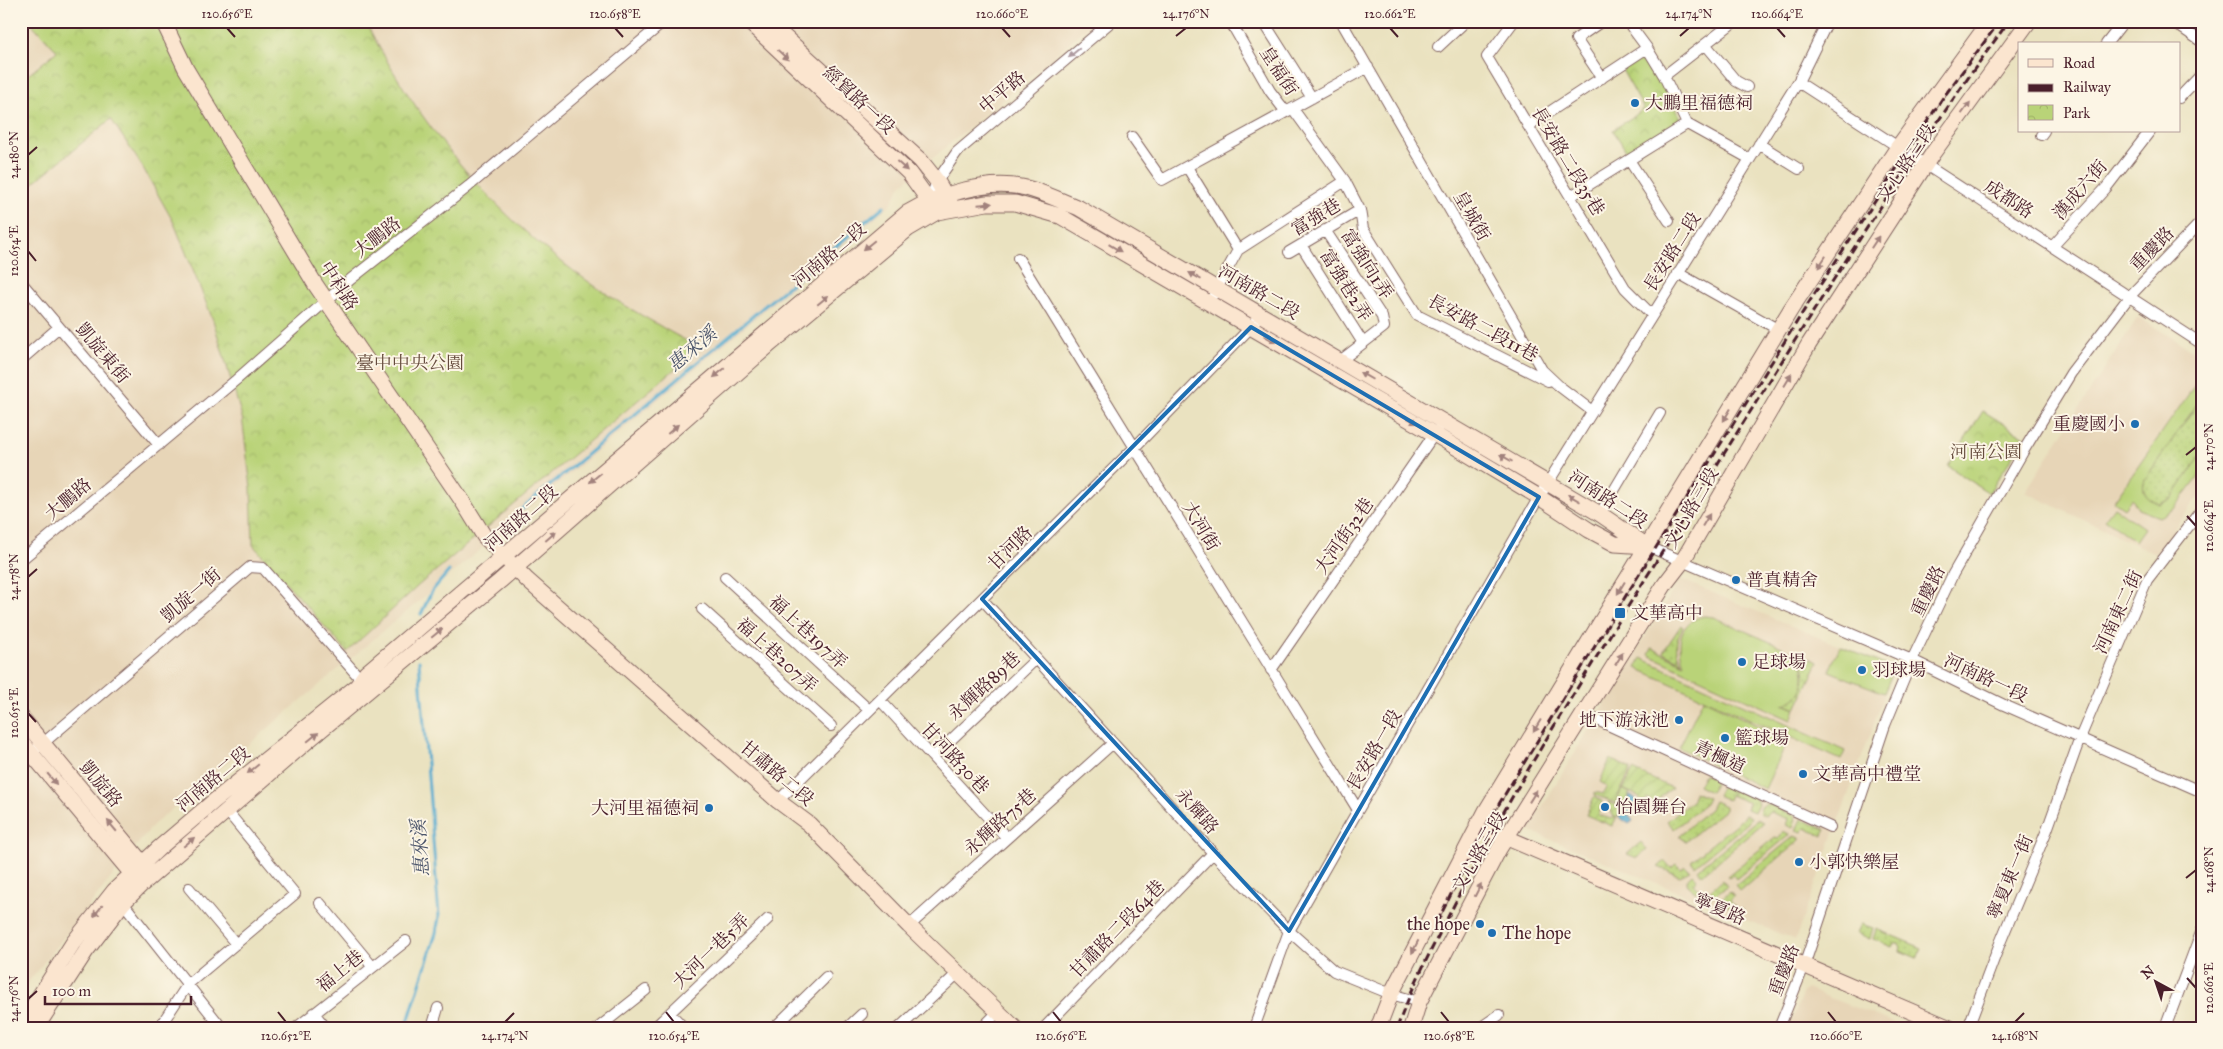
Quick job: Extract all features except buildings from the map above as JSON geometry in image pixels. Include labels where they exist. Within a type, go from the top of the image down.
[{"type":"street","name":"中科路","points":[[163,21],[186,69],[326,301],[463,502],[484,536],[509,563]]},
{"type":"street","name":"大鵬路","points":[[21,560],[159,445],[351,279],[469,186],[665,21]]},
{"type":"street","name":"經貿路一段","points":[[748,21],[909,173],[933,206]]},
{"type":"street","name":"經貿路一段","points":[[767,21],[921,161],[937,181],[949,201]]},
{"type":"street","points":[[1094,21],[1102,30]]},
{"type":"street","name":"中平路","points":[[933,206],[937,181],[956,152],[1112,21]]},
{"type":"street","name":"皇福街","points":[[1230,21],[1270,91],[1290,110],[1345,181]]},
{"type":"street","name":"皇城街","points":[[1341,21],[1542,370],[1559,386],[1592,411]]},
{"type":"street","points":[[1438,47],[1466,21]]},
{"type":"street","name":"長安路二段35巷","points":[[1514,21],[1487,57],[1625,288],[1652,315]]},
{"type":"street","points":[[1602,21],[1576,39],[1602,78]]},
{"type":"street","points":[[1627,21],[1647,48],[1664,76],[1687,124],[1750,159]]},
{"type":"street","name":"長安路二段","points":[[1539,497],[1798,82],[1828,21]]},
{"type":"street","name":"文心路三段","points":[[1378,1028],[1391,994],[1477,826],[1647,546],[1779,330],[1898,147],[1990,21]]},
{"type":"street","name":"文心路三段","points":[[1411,1028],[1420,1002],[1507,837],[1665,584],[1682,562],[1809,344],[1926,165],[2029,21]]},
{"type":"street","points":[[2108,42],[2124,21]]},
{"type":"street","points":[[2172,21],[2202,42]]},
{"type":"street","points":[[1664,76],[1734,23]]},
{"type":"street","points":[[1266,24],[1312,98]]},
{"type":"street","points":[[1706,45],[1736,81],[1747,88]]},
{"type":"street","points":[[1528,126],[1647,48]]},
{"type":"street","points":[[1132,137],[1162,180],[1368,67]]},
{"type":"street","points":[[2180,97],[2202,74]]},
{"type":"street","name":"成都路","points":[[1798,82],[2202,344]]},
{"type":"street","points":[[1571,196],[1687,124]]},
{"type":"street","name":"漢成六街","points":[[2052,246],[2106,188],[2149,132]]},
{"type":"street","points":[[1759,144],[1799,168]]},
{"type":"street","points":[[1629,160],[1669,220]]},
{"type":"street","points":[[1187,167],[1238,250]]},
{"type":"street","points":[[1208,303],[1238,250],[1345,181]]},
{"type":"street","name":"長安路二段11巷","points":[[1345,181],[1360,210],[1363,229],[1418,315],[1559,386]]},
{"type":"street","name":"河南路二段","points":[[28,1022],[86,951],[118,897],[136,879],[227,811],[366,684],[933,206],[986,186],[1020,187],[1057,198],[1079,208],[1548,483],[1600,514],[1647,546]]},
{"type":"street","name":"河南路二段","points":[[949,201],[1016,203],[1050,212],[1073,223],[1434,434],[1539,497],[1589,530],[1615,544],[1647,546]]},
{"type":"street","name":"富強巷","points":[[1289,252],[1360,210]]},
{"type":"street","name":"重慶路","points":[[1779,1028],[1804,966],[1885,725],[1912,660],[1953,574],[2024,450],[2071,373],[2129,297],[2202,221]]},
{"type":"street","name":"富強向1弄","points":[[1325,230],[1382,317],[1384,327],[1363,343]]},
{"type":"street","name":"富強巷2弄","points":[[1301,245],[1363,343]]},
{"type":"street","name":"大河街","points":[[1018,258],[1358,810]]},
{"type":"street","points":[[1678,273],[1779,330]]},
{"type":"street","name":"凱旋東街","points":[[21,282],[159,445]]},
{"type":"street","name":"甘河路","points":[[778,801],[1134,447],[1250,327],[1260,314]]},
{"type":"street","points":[[21,360],[59,327]]},
{"type":"street","points":[[1340,361],[1363,343]]},
{"type":"street","points":[[1600,514],[1660,413]]},
{"type":"street","name":"大河街32巷","points":[[1271,670],[1443,421]]},
{"type":"street","name":"長安路一段","points":[[1254,1028],[1289,931],[1539,497]]},
{"type":"street","name":"河南東二街","points":[[2080,738],[2147,580],[2202,509]]},
{"type":"street","name":"河南路一段","points":[[1647,546],[1912,660],[2004,705],[2202,792]]},
{"type":"street","name":"甘肅路二段","points":[[509,563],[778,801],[809,824],[908,926],[1015,1028]]},
{"type":"street","name":"凱旋一街","points":[[32,753],[250,567],[263,568],[366,684]]},
{"type":"street","name":"福上巷197弄","points":[[726,577],[870,710]]},
{"type":"street","name":"永輝路","points":[[982,599],[1213,853],[1289,931],[1334,971],[1391,994],[1420,1002]]},
{"type":"street","name":"福上巷207弄","points":[[702,609],[830,726]]},
{"type":"street","name":"永輝路89巷","points":[[933,757],[1036,659]]},
{"type":"street","name":"河南路二段","points":[[148,869],[225,792],[356,686],[366,684]]},
{"type":"street","name":"甘河路30巷","points":[[880,700],[1007,838]]},
{"type":"street","name":"凱旋路","points":[[21,717],[32,753],[136,879]]},
{"type":"street","name":"青楓道","points":[[1595,719],[1680,762],[1830,827]]},
{"type":"street","name":"寧夏東一街","points":[[1968,1028],[2000,943],[2047,830],[2080,738]]},
{"type":"street","name":"凱旋路","points":[[21,741],[148,869]]},
{"type":"street","name":"永輝路75巷","points":[[908,926],[1113,743]]},
{"type":"street","points":[[159,1028],[188,984],[295,894],[227,811]]},
{"type":"street","name":"寧夏路","points":[[1477,826],[1507,837],[1950,1028]]},
{"type":"street","name":"甘肅路二段64巷","points":[[1044,1028],[1213,853]]},
{"type":"street","points":[[189,888],[236,944]]},
{"type":"street","points":[[118,897],[222,1028]]},
{"type":"street","points":[[320,903],[372,966]]},
{"type":"street","name":"大河一巷5弄","points":[[654,1028],[768,919]]},
{"type":"street","points":[[2165,1028],[2202,930]]},
{"type":"street","name":"福上巷","points":[[296,1028],[406,941]]},
{"type":"street","points":[[898,1028],[958,973]]},
{"type":"street","points":[[774,1028],[826,977]]},
{"type":"street","points":[[598,1028],[646,990]]},
{"type":"street","points":[[432,1028],[438,1008]]},
{"type":"street","points":[[982,1028],[998,1012]]},
{"type":"street","points":[[314,1013],[326,1028]]},
{"type":"street","points":[[670,1013],[684,1028]]},
{"type":"street","points":[[848,1028],[862,1014]]},
{"type":"street","points":[[1480,1028],[1499,1016]]},
{"type":"highlighted area","points":[[1251,327],[1539,497],[1289,931],[982,599]]},
{"type":"shaded area","points":[[21,21],[1095,21],[901,185],[891,204],[153,825],[21,991]]},
{"type":"shaded area","name":"重慶國小","points":[[2138,317],[2202,356],[2202,492],[2155,554],[2025,492]]},
{"type":"shaded area","name":"文華高中","points":[[1680,579],[1894,669],[1795,940],[1528,830]]},
{"type":"shaded area","points":[[1807,989],[1907,1028],[1789,1028],[1803,992]]},
{"type":"green space","name":"臺中中央公園","points":[[29,21],[365,21],[390,66],[418,110],[482,189],[517,224],[597,288],[641,315],[701,347],[419,585],[347,652],[253,545],[251,488],[242,417],[213,320],[174,223],[142,166],[111,119],[21,193],[21,81],[57,51]]},
{"type":"green space","points":[[1646,52],[1683,122],[1630,157],[1613,130],[1644,109],[1621,68]]},
{"type":"green space","points":[[2202,375],[2202,397],[2145,479],[2144,492],[2149,498],[2160,504],[2171,499],[2202,454],[2202,472],[2174,509],[2159,517],[2138,509],[2132,498],[2124,508],[2114,501]]},
{"type":"green space","points":[[2202,397],[2202,454],[2171,499],[2160,504],[2149,498],[2144,492],[2145,479]]},
{"type":"green space","name":"河南公園","points":[[1983,411],[2025,437],[1989,493],[1948,466]]},
{"type":"green space","points":[[2114,507],[2144,528],[2135,541],[2105,519]]},
{"type":"green space","points":[[1704,616],[1713,617],[1793,652],[1802,666],[1804,682],[1798,696],[1783,704],[1795,709],[1791,720],[1649,655],[1652,648],[1684,664],[1680,649],[1682,634],[1689,623]]},
{"type":"green space","points":[[1681,625],[1683,627],[1677,640],[1677,649],[1682,662],[1663,652]]},
{"type":"green space","name":"羽球場","points":[[1840,646],[1894,669],[1884,693],[1829,671]]},
{"type":"green space","points":[[1794,651],[1818,662],[1796,709],[1784,704],[1798,695],[1804,681],[1803,666]]},
{"type":"green space","points":[[1641,658],[1845,751],[1841,760],[1636,668]]},
{"type":"green space","points":[[1703,699],[1788,740],[1765,789],[1679,748]]},
{"type":"green space","points":[[1610,759],[1631,769],[1615,803],[1595,795],[1595,792],[1603,794],[1607,786],[1600,782]]},
{"type":"green space","points":[[1633,770],[1672,788],[1653,803],[1648,798],[1643,802],[1636,795],[1623,789]]},
{"type":"green space","points":[[1704,774],[1713,779],[1715,783],[1710,792],[1698,786]]},
{"type":"green space","points":[[1725,785],[1733,788],[1728,800],[1717,795],[1721,787]]},
{"type":"green space","points":[[1733,788],[1756,799],[1758,804],[1754,812],[1747,809],[1749,803],[1730,795]]},
{"type":"green space","points":[[1622,789],[1630,793],[1617,818],[1613,816],[1608,802],[1619,807],[1615,805]]},
{"type":"green space","points":[[1694,792],[1708,798],[1705,804],[1674,829],[1667,821],[1693,800]]},
{"type":"green space","points":[[1594,797],[1602,801],[1599,815],[1616,819],[1612,826],[1586,815]]},
{"type":"green space","points":[[1714,801],[1725,806],[1725,810],[1685,842],[1679,835],[1710,809]]},
{"type":"green space","points":[[1768,804],[1795,816],[1796,820],[1793,828],[1786,825],[1788,819],[1770,812],[1765,816],[1759,813],[1762,806]]},
{"type":"green space","points":[[1745,814],[1751,817],[1748,823],[1695,866],[1691,861],[1742,819]]},
{"type":"green space","points":[[1756,819],[1763,822],[1762,824],[1702,875],[1698,869],[1754,823]]},
{"type":"green space","points":[[1801,819],[1825,829],[1823,836],[1805,828],[1802,832],[1796,830]]},
{"type":"green space","points":[[1783,831],[1789,834],[1788,836],[1736,879],[1733,875],[1729,878],[1727,876],[1775,837],[1779,838]]},
{"type":"green space","points":[[1793,836],[1800,838],[1800,840],[1740,891],[1735,885]]},
{"type":"green space","points":[[1641,842],[1647,850],[1637,858],[1627,854]]},
{"type":"green space","points":[[1665,861],[1671,868],[1676,864],[1681,869],[1685,866],[1690,871],[1680,876],[1658,867]]},
{"type":"green space","points":[[1692,874],[1697,879],[1693,884],[1701,892],[1706,889],[1708,892],[1722,880],[1727,886],[1710,898],[1694,891],[1686,884]]},
{"type":"green space","points":[[1730,891],[1734,896],[1730,900],[1738,909],[1742,908],[1743,911],[1721,903],[1721,899]]},
{"type":"green space","points":[[1861,924],[1873,928],[1870,939],[1857,933]]},
{"type":"green space","points":[[1876,929],[1922,948],[1917,958],[1900,951],[1901,947],[1898,943],[1894,943],[1892,947],[1873,939]]},
{"type":"water","points":[[1630,795],[1646,810],[1643,813],[1636,807],[1628,814],[1633,821],[1629,824],[1619,817],[1626,803],[1628,803]]},
{"type":"waterway","name":"惠來溪","points":[[517,513],[884,206]]},
{"type":"waterway","name":"惠來溪","points":[[421,614],[432,591],[449,571]]},
{"type":"waterway","name":"惠來溪","points":[[406,1028],[436,933],[439,917],[419,661]]},
{"type":"railway","points":[[1437,922],[1485,827],[1617,610],[1813,296],[1942,99],[2000,21]]},
{"type":"railway","points":[[1397,1028],[1417,978],[1457,899],[1504,812],[1554,726],[1873,219],[1962,86],[2009,21]]},
{"type":"place","name":"大鵬里福德祠","points":[[1635,103]]},
{"type":"place","name":"重慶國小","points":[[2135,424]]},
{"type":"place","name":"普真精舍","points":[[1736,580]]},
{"type":"place","name":"文華高中","points":[[1620,613]]},
{"type":"place","name":"足球場","points":[[1742,662]]},
{"type":"place","name":"羽球場","points":[[1862,670]]},
{"type":"place","name":"地下游泳池","points":[[1679,720]]},
{"type":"place","name":"籃球場","points":[[1725,738]]},
{"type":"place","name":"文華高中禮堂","points":[[1803,774]]},
{"type":"place","name":"怡園舞台","points":[[1605,807]]},
{"type":"place","name":"大河里福德祠","points":[[709,808]]},
{"type":"place","name":"小郭快樂屋","points":[[1799,862]]},
{"type":"place","name":"the hope","points":[[1480,924]]},
{"type":"place","name":"The hope","points":[[1492,933]]}]
